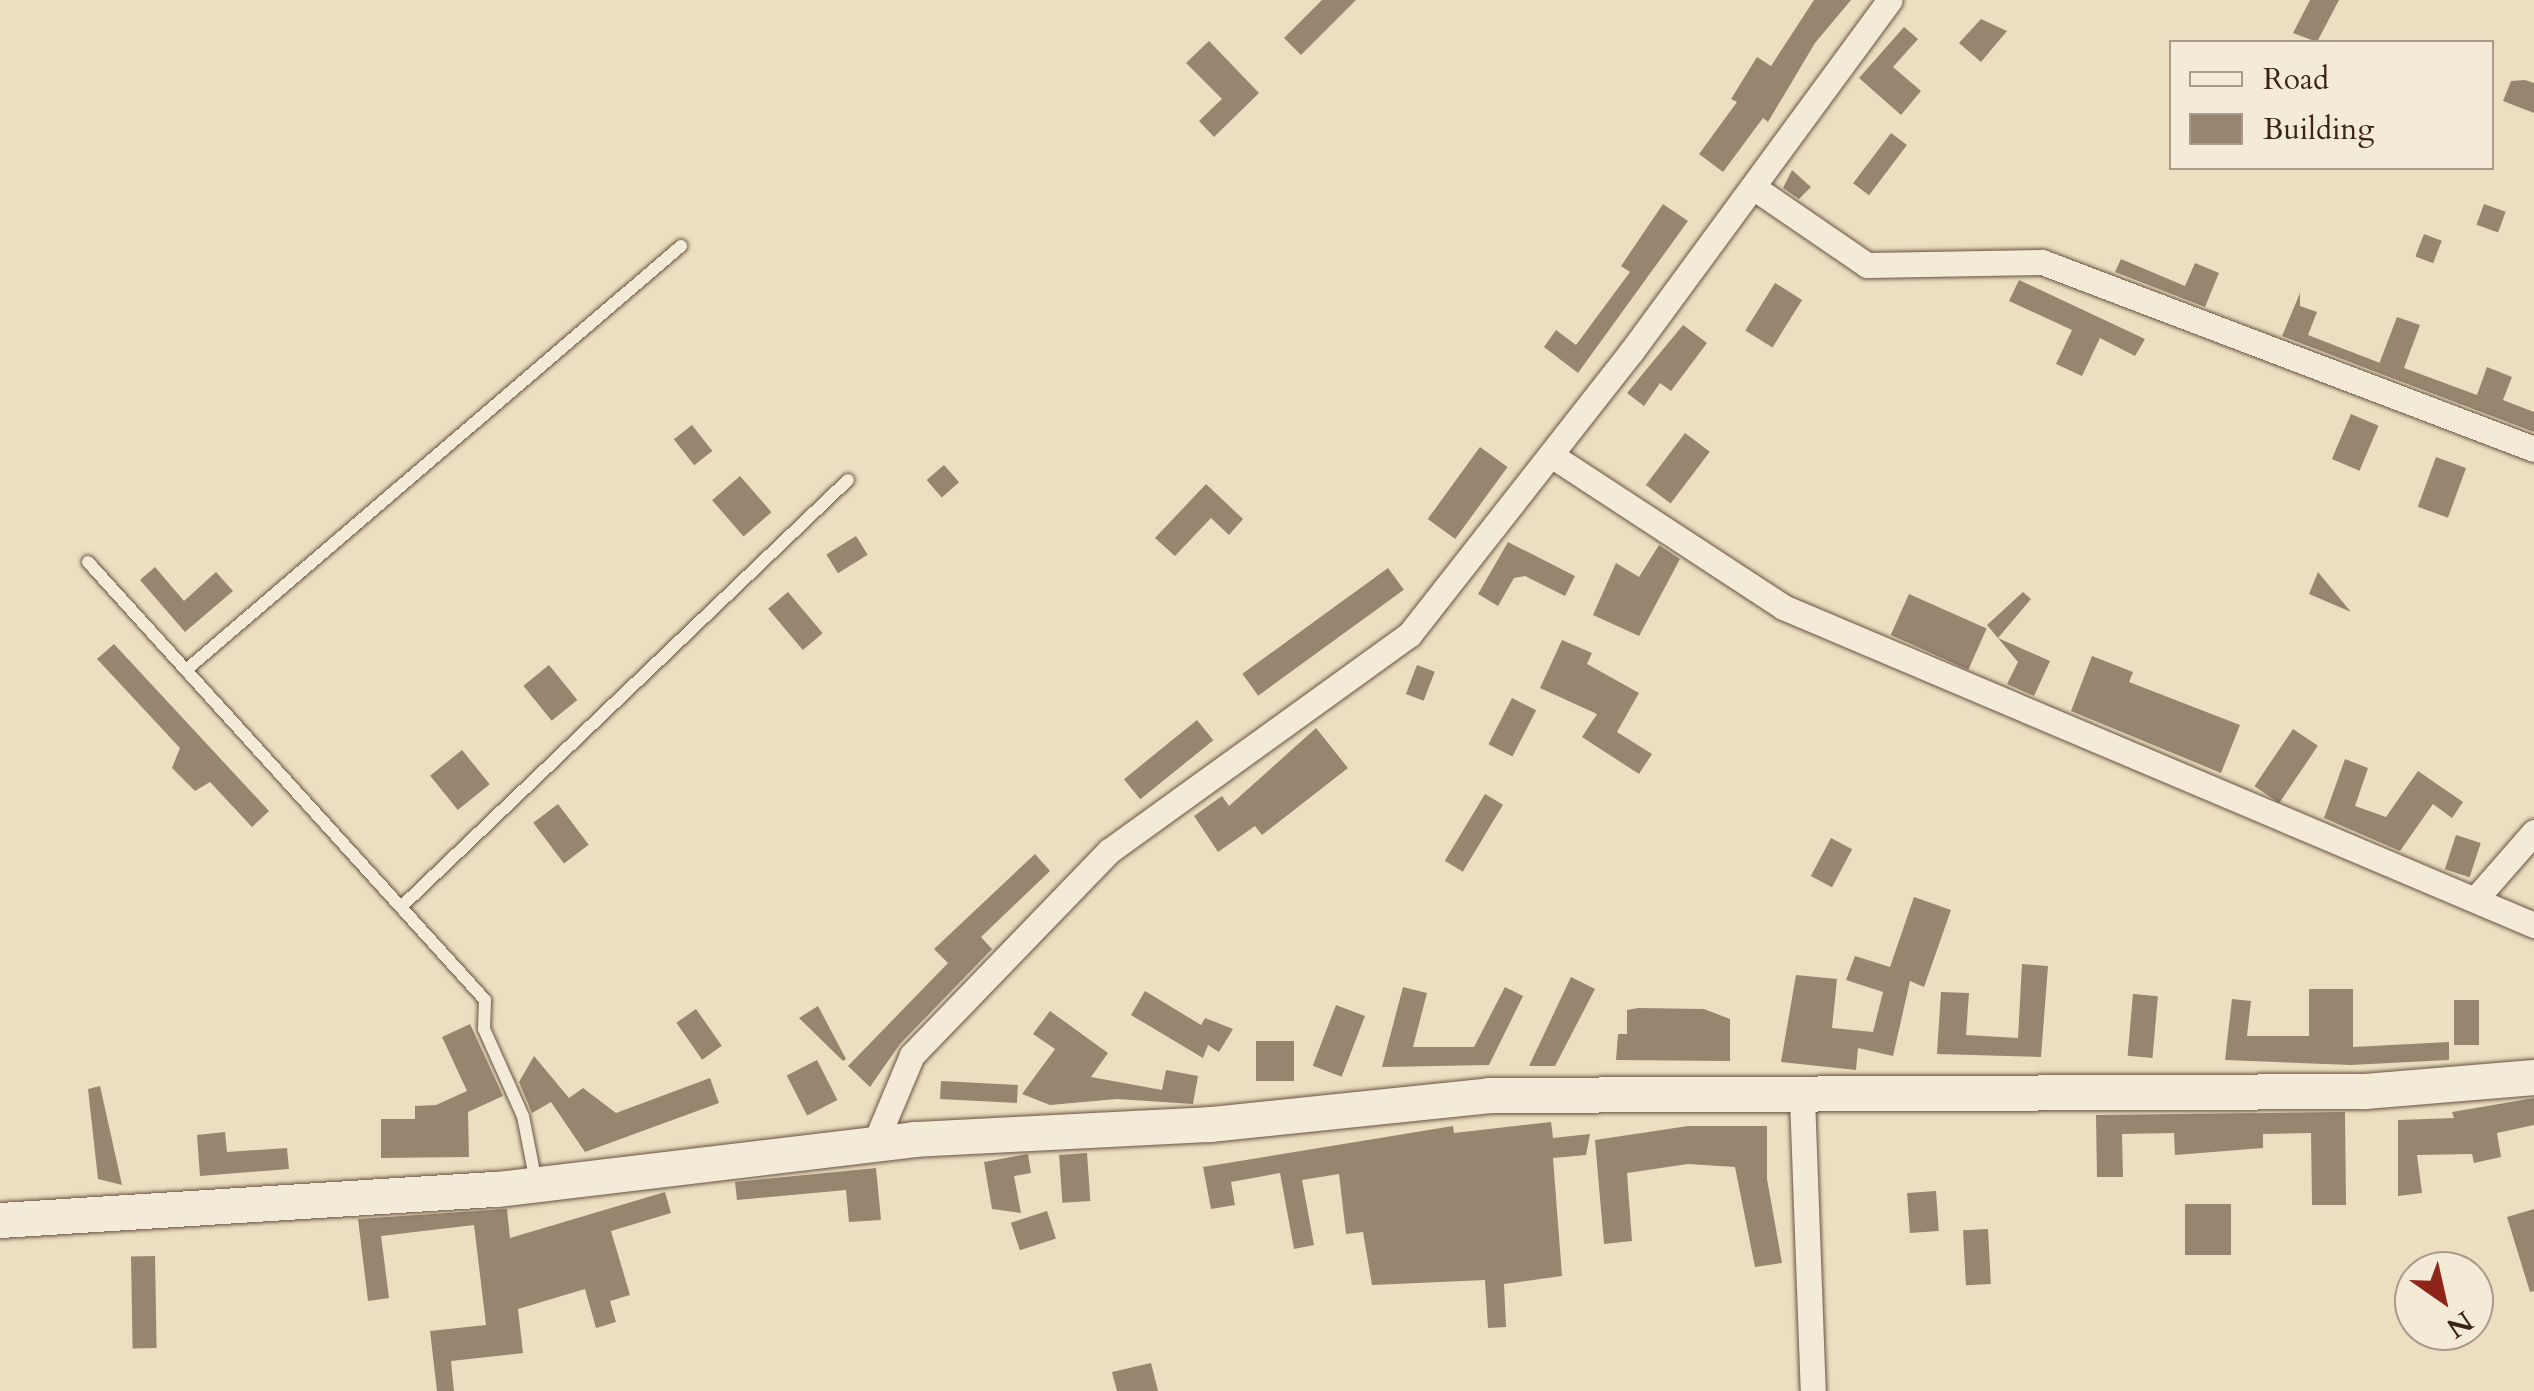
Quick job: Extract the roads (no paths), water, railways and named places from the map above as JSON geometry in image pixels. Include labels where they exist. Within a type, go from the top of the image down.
[{"type":"street","points":[[875,1143],[912,1054],[1109,851],[1408,636],[1550,455],[1890,0]]},
{"type":"street","points":[[1753,187],[1867,265],[2042,262],[2534,449]]},
{"type":"street","points":[[1550,455],[1784,607],[2478,896],[2534,925]]},
{"type":"street","points":[[2478,896],[2534,832]]},
{"type":"street","points":[[0,1220],[536,1184],[875,1143],[1210,1124],[1489,1095],[1802,1097],[2364,1091],[2534,1078]]},
{"type":"street","points":[[1802,1097],[1814,1391]]},
{"type":"lane","points":[[186,670],[681,246]]},
{"type":"lane","points":[[401,908],[848,480]]},
{"type":"lane","points":[[88,562],[484,1000],[484,1029],[523,1116],[536,1184]]}]
